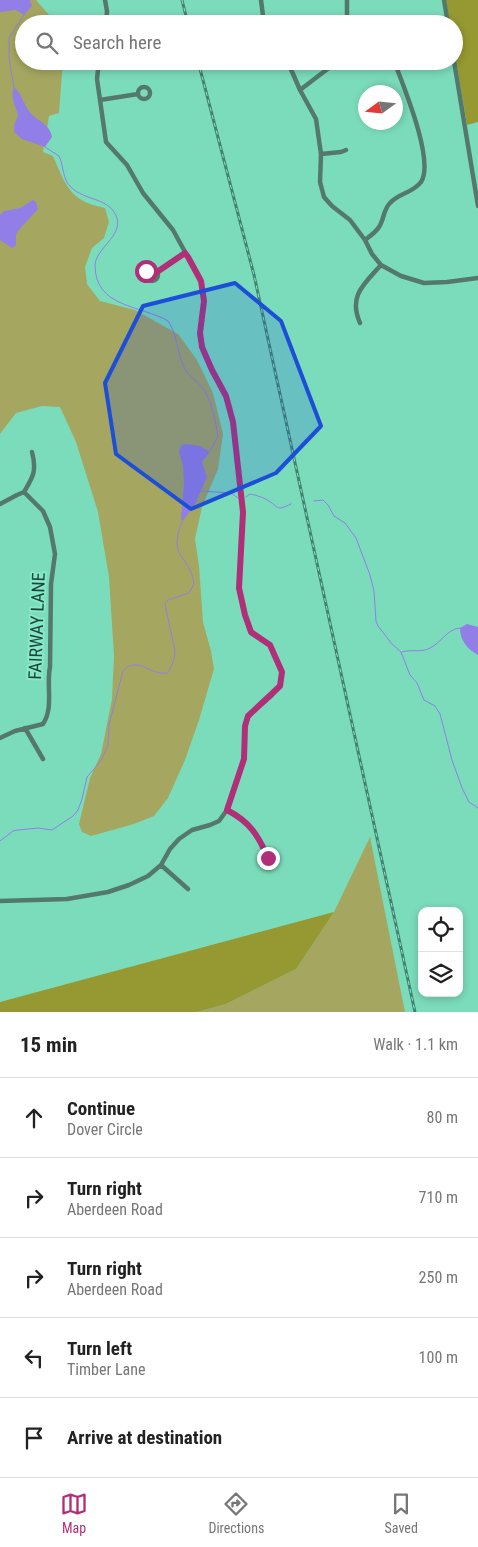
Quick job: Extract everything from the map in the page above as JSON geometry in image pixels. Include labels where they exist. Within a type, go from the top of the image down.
[{"type":"street","points":[[105,0],[107,15]]},
{"type":"street","points":[[261,0],[263,15]]},
{"type":"street","points":[[347,0],[347,15]]},
{"type":"street","points":[[444,0],[446,15]]},
{"type":"street","points":[[0,901],[67,899],[108,892],[129,886],[148,876],[161,864],[179,839],[192,830],[219,821],[227,810],[244,759],[245,726],[248,716],[280,686],[282,672],[270,645],[251,632],[239,588],[243,512],[233,422],[226,396],[202,347],[200,333],[204,301],[201,281],[173,230],[143,193],[127,165],[106,142],[97,79],[98,70]]},
{"type":"street","points":[[291,70],[316,119],[321,154],[320,182],[324,197],[350,220],[381,265],[401,276],[424,283],[478,278]]},
{"type":"street","points":[[300,90],[324,70]]},
{"type":"street","points":[[365,240],[379,227],[382,215],[389,203],[398,196],[416,188],[422,180],[425,168],[413,110],[397,70]]},
{"type":"street","points":[[455,70],[478,206]]},
{"type":"street","points":[[100,100],[138,94]]},
{"type":"street","points":[[321,154],[346,150]]},
{"type":"street","points":[[157,272],[185,253]]},
{"type":"street","points":[[360,323],[356,314],[355,299],[362,286],[381,265]]},
{"type":"street","points":[[0,504],[24,492],[34,475],[35,463],[32,452]]},
{"type":"street","name":"FAIRWAY LANE","points":[[0,738],[15,730],[43,724],[48,717],[49,708],[48,680],[55,554],[50,526],[43,512],[24,492]]},
{"type":"street","points":[[25,728],[43,759]]},
{"type":"street","points":[[227,810],[241,817],[258,836],[268,858]]},
{"type":"street","points":[[161,864],[188,889]]},
{"type":"highlighted area","points":[[235,283],[281,321],[321,426],[276,473],[191,509],[116,454],[105,383],[143,306]]},
{"type":"green space","points":[[0,0],[36,0],[49,15],[15,15],[15,70],[62,70],[59,113],[49,116],[43,152],[53,156],[71,191],[84,201],[105,208],[109,222],[104,238],[92,248],[85,267],[87,284],[100,301],[135,310],[178,334],[197,360],[213,393],[223,434],[218,469],[202,507],[195,539],[203,622],[214,669],[185,760],[168,798],[154,816],[134,824],[91,836],[82,832],[79,824],[90,778],[101,754],[112,699],[114,656],[109,577],[98,512],[76,442],[60,407],[42,406],[16,413],[0,434]]},
{"type":"green space","points":[[370,837],[405,1012],[197,1012],[226,1004],[296,969],[334,912]]},
{"type":"shaded area","points":[[0,0],[30,0],[32,6],[24,15],[16,10],[0,12]]},
{"type":"shaded area","points":[[446,0],[478,0],[478,122],[467,125],[458,70],[463,70],[463,15],[448,15]]},
{"type":"shaded area","points":[[14,87],[29,111],[49,128],[52,137],[45,147],[22,139],[14,132],[18,115],[13,98]]},
{"type":"shaded area","points":[[33,200],[36,202],[38,209],[18,231],[16,245],[12,248],[0,240],[0,215],[4,211],[20,208]]},
{"type":"shaded area","points":[[182,445],[200,446],[210,452],[202,462],[207,477],[194,506],[182,522],[184,483],[183,466],[179,451]]},
{"type":"shaded area","points":[[467,624],[478,627],[478,655],[467,647],[461,636],[460,628]]},
{"type":"shaded area","points":[[334,912],[296,969],[226,1004],[197,1012],[0,1012],[0,1002]]},
{"type":"waterway","points":[[14,87],[9,58],[9,38],[15,29]]},
{"type":"waterway","points":[[45,147],[59,156],[66,180],[71,187],[83,195],[109,206],[114,211],[118,225],[116,231],[96,259],[97,279],[103,290],[121,303],[168,321],[173,331],[184,368],[205,391],[210,403],[218,437],[210,451]]},
{"type":"waterway","points":[[201,491],[231,493],[238,498]]},
{"type":"waterway","points":[[246,497],[250,494],[258,496],[278,508],[291,504]]},
{"type":"waterway","points":[[314,501],[323,500],[334,516],[345,523],[356,538],[370,575],[378,626],[401,652],[410,675],[417,683],[424,700],[435,706],[440,714],[452,760],[462,788],[469,802],[478,808]]},
{"type":"waterway","points":[[0,841],[13,831],[38,828],[52,830],[73,816],[78,810],[82,799],[87,777],[101,761],[108,745],[109,725],[123,671],[134,665],[161,673],[167,673],[170,668],[174,660],[175,651],[165,604],[168,600],[189,593],[194,584],[192,574],[178,550],[178,534],[182,522]]},
{"type":"waterway","points":[[402,652],[427,649],[434,646],[451,631],[460,628]]},
{"type":"railway","points":[[182,0],[186,15]]},
{"type":"railway","points":[[200,70],[254,275],[415,1012]]},
{"type":"route","points":[[146,271],[153,269],[157,272],[185,253],[188,257],[201,281],[204,301],[200,333],[202,347],[226,396],[233,422],[243,512],[239,588],[251,632],[270,645],[282,672],[280,686],[272,696],[248,716],[245,726],[244,759],[227,810],[241,817],[258,836],[268,858]]}]
